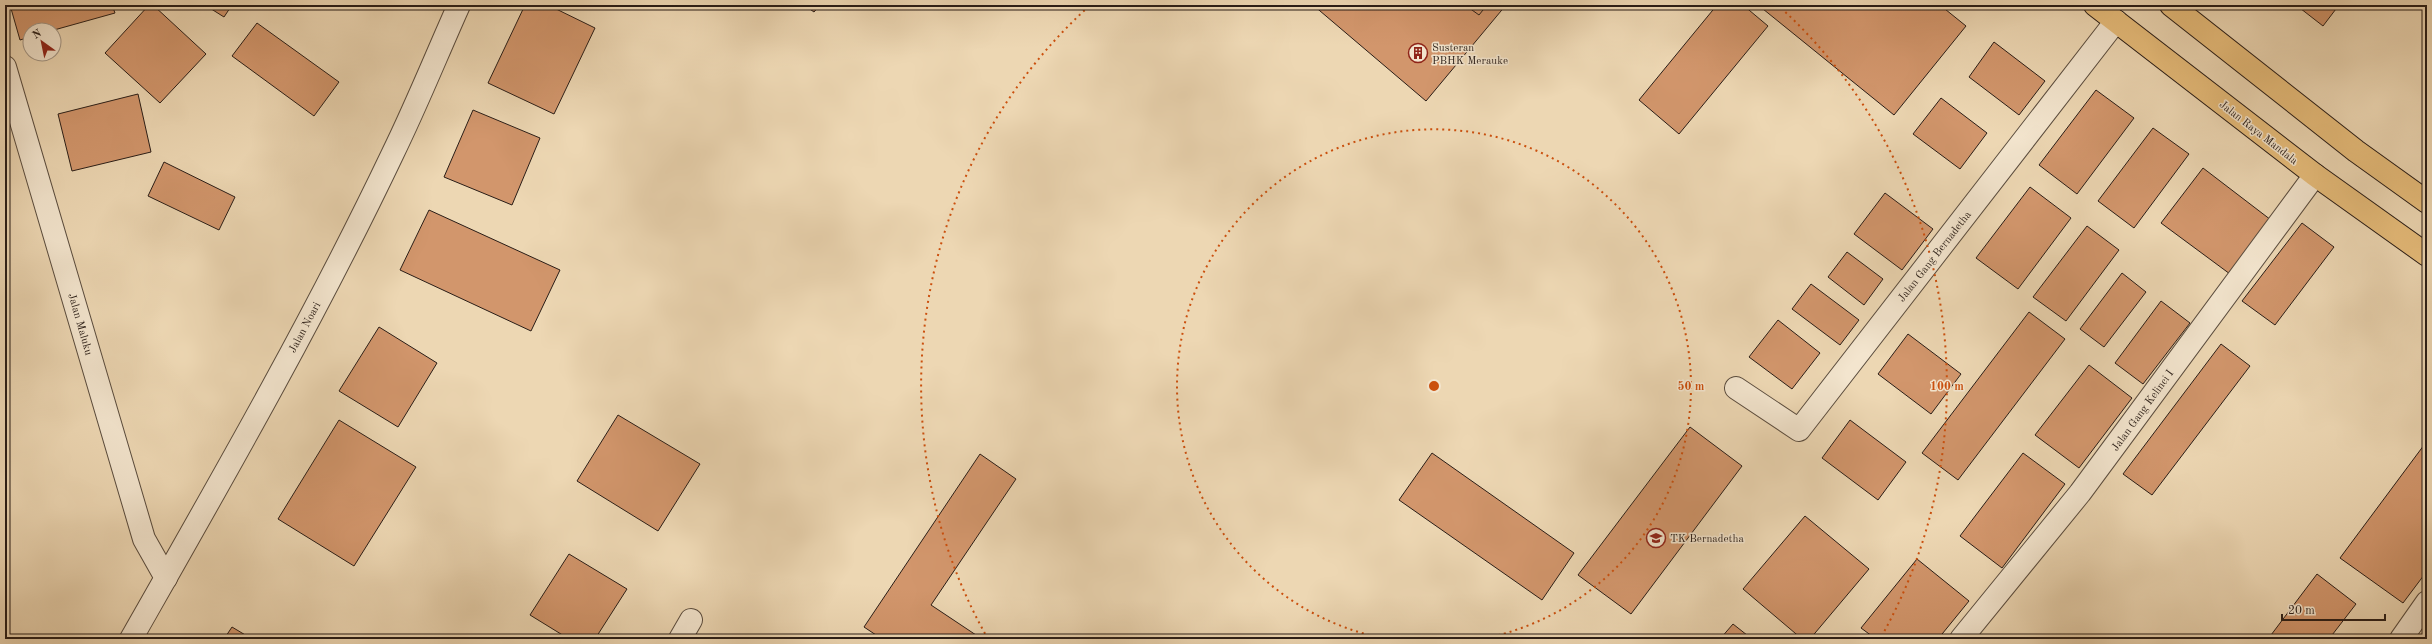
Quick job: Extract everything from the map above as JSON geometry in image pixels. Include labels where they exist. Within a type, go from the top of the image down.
[{"type":"highway","name":"Jalan Raya Mandala","points":[[2095,5],[2315,175],[2427,255]]},
{"type":"highway","points":[[2179,7],[2356,152],[2427,202]]},
{"type":"street","name":"Jalan Noari","points":[[131,639],[203,514],[270,390],[394,153],[458,5]]},
{"type":"street","name":"Jalan Gang Bernadetha","points":[[1736,388],[1799,430],[2116,21]]},
{"type":"street","name":"Jalan Maluku","points":[[5,67],[144,539],[166,578]]},
{"type":"street","name":"Jalan Gang Kelinci I","points":[[1961,639],[2080,494],[2315,175]]},
{"type":"street","points":[[2401,639],[2427,602]]},
{"type":"street","points":[[680,639],[691,620]]},
{"type":"building","points":[[10,5],[112,5],[115,13],[62,28],[62,22],[22,22],[22,39],[20,40]]},
{"type":"building","points":[[149,5],[153,5],[206,54],[160,103],[105,53]]},
{"type":"building","points":[[205,5],[232,5],[224,17]]},
{"type":"building","points":[[525,5],[548,5],[595,28],[554,114],[488,83]]},
{"type":"building","points":[[804,5],[820,5],[814,12]]},
{"type":"building","name":"Susteran PBHK Merauke","points":[[1313,5],[1506,5],[1426,101]]},
{"type":"building","points":[[1465,5],[1487,5],[1479,15]]},
{"type":"building","points":[[1717,5],[1743,5],[1768,26],[1679,134],[1639,100]]},
{"type":"building","points":[[1766,5],[1940,5],[1966,26],[1894,115],[1763,9]]},
{"type":"building","points":[[2296,5],[2339,5],[2323,26]]},
{"type":"building","points":[[257,23],[339,82],[314,116],[232,56]]},
{"type":"building","points":[[1994,42],[2045,81],[2019,115],[1969,77]]},
{"type":"building","points":[[2096,90],[2134,118],[2077,194],[2039,165]]},
{"type":"building","points":[[138,94],[151,152],[72,171],[58,114]]},
{"type":"building","points":[[1941,98],[1987,133],[1960,169],[1913,134]]},
{"type":"building","points":[[473,110],[540,138],[512,205],[444,177]]},
{"type":"building","points":[[2153,128],[2189,154],[2134,228],[2098,201]]},
{"type":"building","points":[[164,162],[235,197],[219,230],[148,196]]},
{"type":"building","points":[[2203,168],[2271,220],[2230,274],[2161,223]]},
{"type":"building","points":[[2030,187],[2071,218],[2018,289],[1976,258]]},
{"type":"building","points":[[1885,193],[1933,229],[1902,270],[1854,234]]},
{"type":"building","points":[[429,210],[560,270],[531,331],[400,270]]},
{"type":"building","points":[[2302,223],[2334,247],[2275,325],[2242,301]]},
{"type":"building","points":[[2087,226],[2119,250],[2066,321],[2033,297]]},
{"type":"building","points":[[1847,252],[1883,279],[1864,305],[1828,277]]},
{"type":"building","points":[[2122,273],[2146,292],[2104,347],[2080,329]]},
{"type":"building","points":[[1811,284],[1859,320],[1840,345],[1792,309]]},
{"type":"building","points":[[2161,301],[2190,323],[2143,384],[2115,363]]},
{"type":"building","points":[[2029,312],[2065,339],[1958,480],[1922,453]]},
{"type":"building","points":[[1778,320],[1820,353],[1792,389],[1749,357]]},
{"type":"building","points":[[379,327],[437,363],[398,427],[339,391]]},
{"type":"building","points":[[1908,334],[1961,374],[1931,414],[1878,374]]},
{"type":"building","points":[[2221,344],[2250,366],[2152,495],[2123,474]]},
{"type":"building","points":[[2089,365],[2132,398],[2079,468],[2035,435]]},
{"type":"building","points":[[618,415],[700,464],[658,531],[577,481]]},
{"type":"building","points":[[339,420],[416,467],[354,566],[278,519]]},
{"type":"building","points":[[1850,420],[1906,462],[1878,500],[1822,458]]},
{"type":"building","points":[[1690,427],[1742,466],[1631,614],[1578,575]]},
{"type":"building","points":[[2427,441],[2427,571],[2403,603],[2340,558]]},
{"type":"building","points":[[1432,453],[1574,553],[1542,600],[1399,500]]},
{"type":"building","points":[[2023,453],[2065,484],[2002,568],[1960,536]]},
{"type":"building","points":[[980,454],[1016,479],[931,605],[982,639],[882,639],[864,627]]},
{"type":"building","points":[[1805,516],[1869,569],[1810,639],[1802,639],[1743,589]]},
{"type":"building","points":[[569,554],[627,589],[595,639],[569,639],[530,615]]},
{"type":"building","points":[[1917,559],[1969,601],[1938,639],[1876,639],[1861,628]]},
{"type":"building","points":[[2317,574],[2356,604],[2329,639],[2268,639]]},
{"type":"building","points":[[1733,624],[1752,639],[1720,639]]},
{"type":"building","points":[[232,627],[252,639],[224,639]]},
{"type":"place","name":"Susteran PBHK Merauke","points":[[1418,53]]},
{"type":"place","name":"TK Bernadetha","points":[[1656,538]]}]
